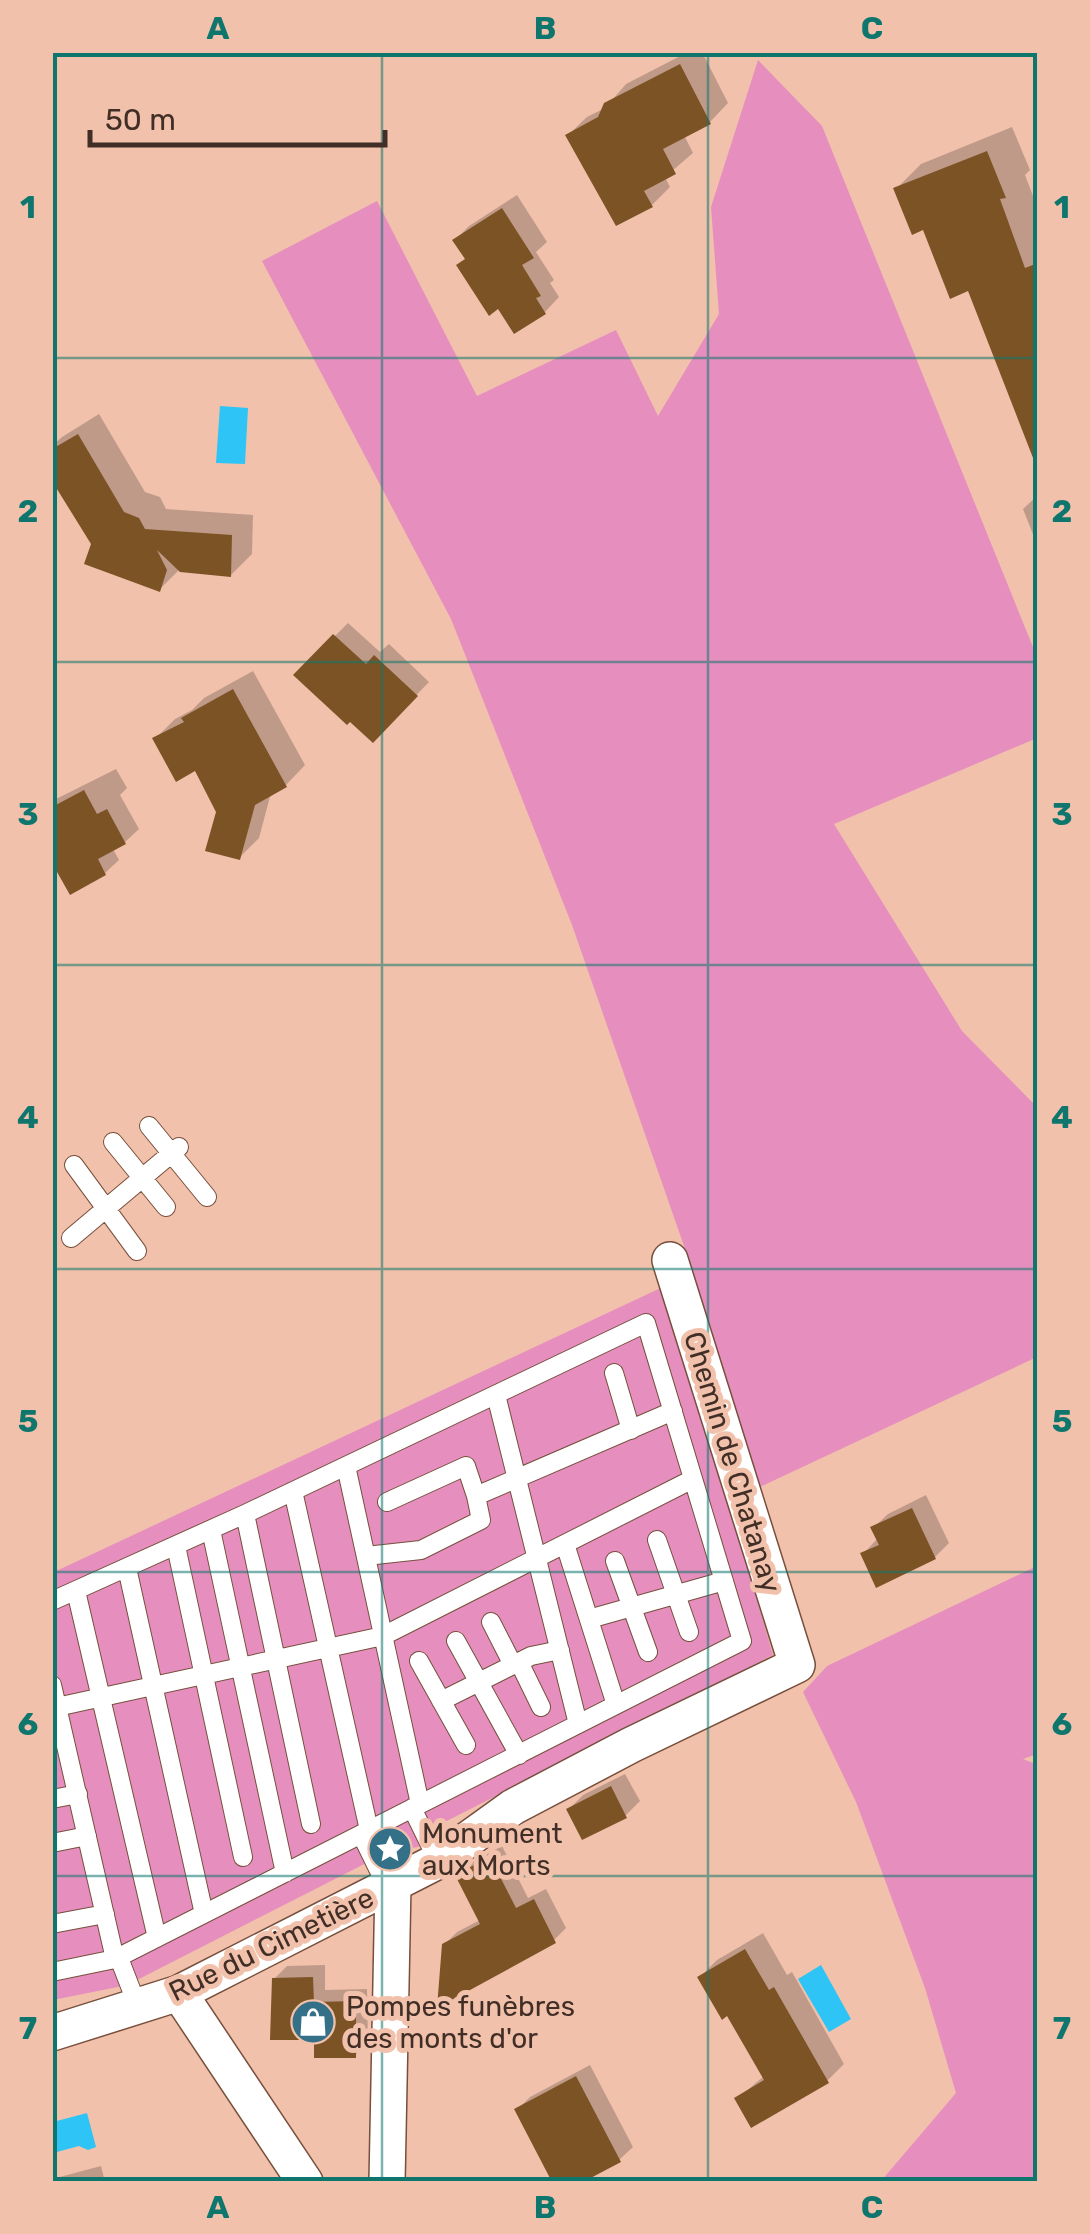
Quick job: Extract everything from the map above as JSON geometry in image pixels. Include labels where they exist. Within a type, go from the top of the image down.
[{"type":"street","name":"Chemin de Chatanay","points":[[670,1260],[797,1666]]},
{"type":"street","name":"Rue du Cimetière","points":[[52,2033],[179,1992],[438,1861],[513,1807],[631,1745],[797,1666]]},
{"type":"street","points":[[387,2182],[390,1885]]},
{"type":"street","points":[[179,1992],[304,2182]]},
{"type":"lane","points":[[149,1126],[176,1151],[207,1197]]},
{"type":"lane","points":[[112,1142],[166,1208]]},
{"type":"lane","points":[[71,1238],[176,1151]]},
{"type":"lane","points":[[74,1165],[137,1251]]},
{"type":"lane","points":[[52,1601],[211,1530],[646,1323],[742,1641],[117,1959],[52,1972]]},
{"type":"lane","points":[[614,1373],[630,1430]]},
{"type":"lane","points":[[496,1395],[578,1724]]},
{"type":"lane","points":[[476,1496],[673,1411]]},
{"type":"lane","points":[[346,1466],[416,1806],[438,1861]]},
{"type":"lane","points":[[366,1556],[421,1550],[481,1520],[466,1466],[387,1502]]},
{"type":"lane","points":[[55,1708],[384,1636],[693,1479]]},
{"type":"lane","points":[[293,1491],[365,1832],[390,1885]]},
{"type":"lane","points":[[245,1514],[311,1824]]},
{"type":"lane","points":[[211,1530],[285,1873]]},
{"type":"lane","points":[[656,1540],[689,1632]]},
{"type":"lane","points":[[565,1544],[616,1705]]},
{"type":"lane","points":[[176,1546],[243,1857]]},
{"type":"lane","points":[[615,1561],[648,1652]]},
{"type":"lane","points":[[127,1568],[204,1914]]},
{"type":"lane","points":[[589,1619],[724,1581]]},
{"type":"lane","points":[[76,1591],[157,1938]]},
{"type":"lane","points":[[491,1622],[540,1707]]},
{"type":"lane","points":[[456,1641],[519,1754]]},
{"type":"lane","points":[[441,1701],[531,1656],[560,1650]]},
{"type":"lane","points":[[419,1660],[466,1746]]},
{"type":"lane","points":[[52,1685],[60,1755],[78,1794],[117,1959],[138,2008]]},
{"type":"lane","points":[[52,1799],[78,1794]]},
{"type":"lane","points":[[52,1843],[87,1836]]},
{"type":"lane","points":[[52,1924],[105,1914]]},
{"type":"shaded area","points":[[758,60],[822,126],[1037,657],[1037,738],[834,824],[962,1031],[1037,1107],[1037,1357],[760,1487],[691,1266],[572,925],[451,619],[262,261],[377,201],[477,396],[616,330],[658,416],[719,314],[711,207]]},
{"type":"shaded area","points":[[665,1286],[773,1655],[437,1826],[441,1839],[388,1852],[141,1978],[118,1987],[53,2000],[52,1573]]},
{"type":"shaded area","points":[[1037,1566],[1037,1754],[1023,1759],[1038,1765],[1037,2181],[881,2181],[956,2093],[925,1988],[856,1802],[803,1692],[827,1666]]},
{"type":"water","points":[[220,406],[248,408],[245,464],[216,463]]},
{"type":"water","points":[[821,1965],[851,2019],[829,2032],[798,1979]]},
{"type":"water","points":[[87,2113],[96,2147],[88,2150],[79,2146],[53,2153],[53,2122]]},
{"type":"building","points":[[680,64],[711,124],[663,149],[676,174],[644,191],[653,207],[616,226],[565,135],[598,117],[604,103]]},
{"type":"building","points":[[987,151],[1006,198],[1000,199],[1025,268],[1038,263],[1035,463],[968,291],[950,299],[923,230],[912,235],[893,188]]},
{"type":"building","points":[[502,208],[534,258],[522,265],[541,296],[536,298],[546,314],[514,334],[498,309],[489,316],[456,265],[465,259],[452,240]]},
{"type":"building","points":[[78,434],[124,512],[139,518],[145,529],[232,535],[231,577],[180,572],[157,550],[167,570],[160,592],[84,564],[91,544],[52,481],[52,449]]},
{"type":"building","points":[[333,634],[366,664],[374,655],[418,696],[373,743],[350,722],[347,725],[293,675]]},
{"type":"building","points":[[233,689],[287,787],[255,805],[240,860],[205,851],[216,812],[195,771],[176,782],[152,738]]},
{"type":"building","points":[[84,790],[97,814],[107,809],[126,844],[98,859],[106,875],[70,895],[52,863],[52,807]]},
{"type":"building","points":[[912,1508],[936,1559],[876,1588],[860,1553],[879,1545],[870,1527]]},
{"type":"building","points":[[611,1786],[627,1818],[582,1840],[566,1809]]},
{"type":"building","points":[[490,1857],[516,1908],[534,1899],[556,1943],[437,2008],[442,1944],[480,1924],[455,1875]]},
{"type":"building","points":[[745,1949],[769,1990],[774,1987],[829,2083],[751,2128],[734,2098],[764,2080],[727,2016],[722,2020],[697,1977]]},
{"type":"building","name":"Pompes funèbres des monts d'or","points":[[313,1977],[314,2002],[356,2001],[356,2058],[314,2058],[314,2040],[270,2040],[272,1978]]},
{"type":"building","points":[[576,2076],[621,2162],[583,2182],[552,2182],[514,2109]]},
{"type":"place","name":"Monument aux Morts","points":[[390,1849]]},
{"type":"place","name":"Pompes funèbres des monts d'or","points":[[313,2022]]}]
